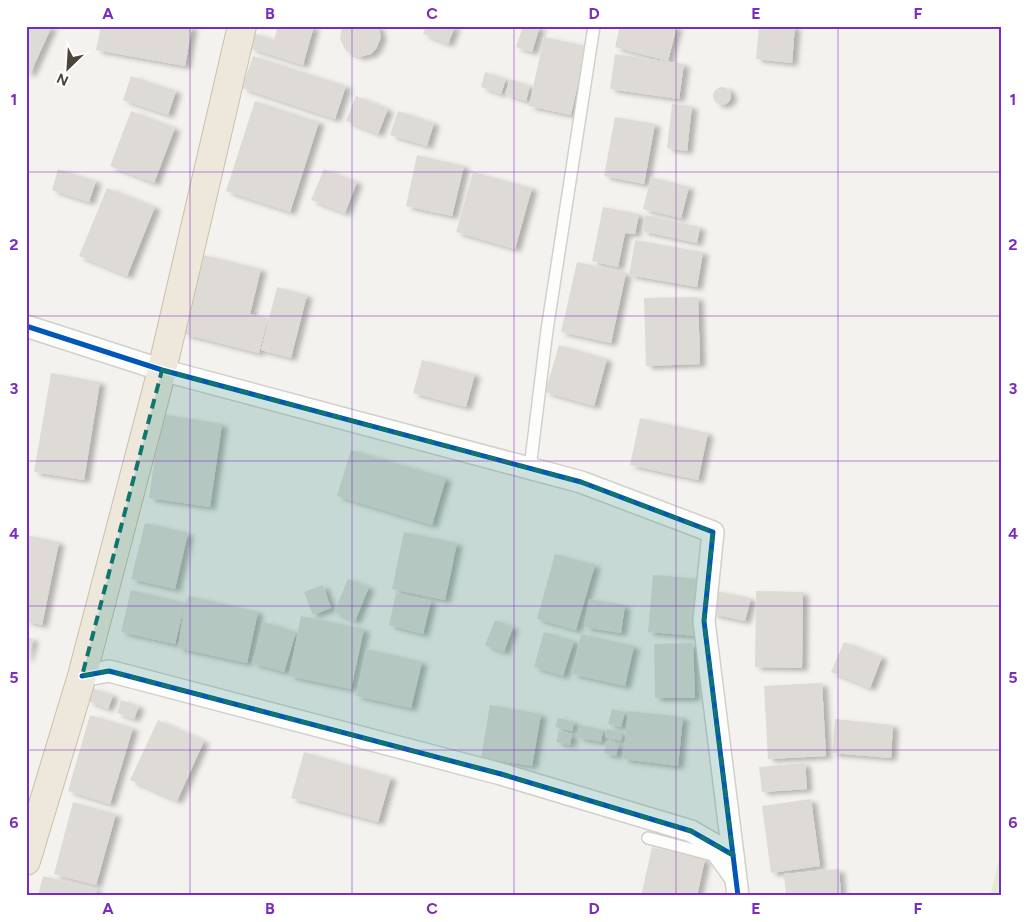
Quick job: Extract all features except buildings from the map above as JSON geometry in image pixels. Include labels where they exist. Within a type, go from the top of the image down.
[{"type":"highway","points":[[26,861],[82,676],[162,370],[242,26]]},
{"type":"street","points":[[26,326],[162,370],[581,482],[713,532],[704,621],[738,892]]},
{"type":"street","points":[[82,676],[109,671],[501,774],[691,831],[733,855]]},
{"type":"lane","points":[[530,468],[547,330],[594,26]]},
{"type":"lane","points":[[648,838],[713,855],[738,892]]},
{"type":"highlighted area","points":[[162,370],[581,482],[713,532],[704,621],[733,855],[691,831],[501,774],[109,671],[82,676]]},
{"type":"green space","points":[[1001,852],[1001,896],[990,896]]},
{"type":"cycle path","points":[[26,326],[162,370],[581,482],[713,532],[704,621],[733,855]]},
{"type":"cycle path","points":[[82,676],[109,671],[501,774],[691,831],[733,855],[738,896]]}]
